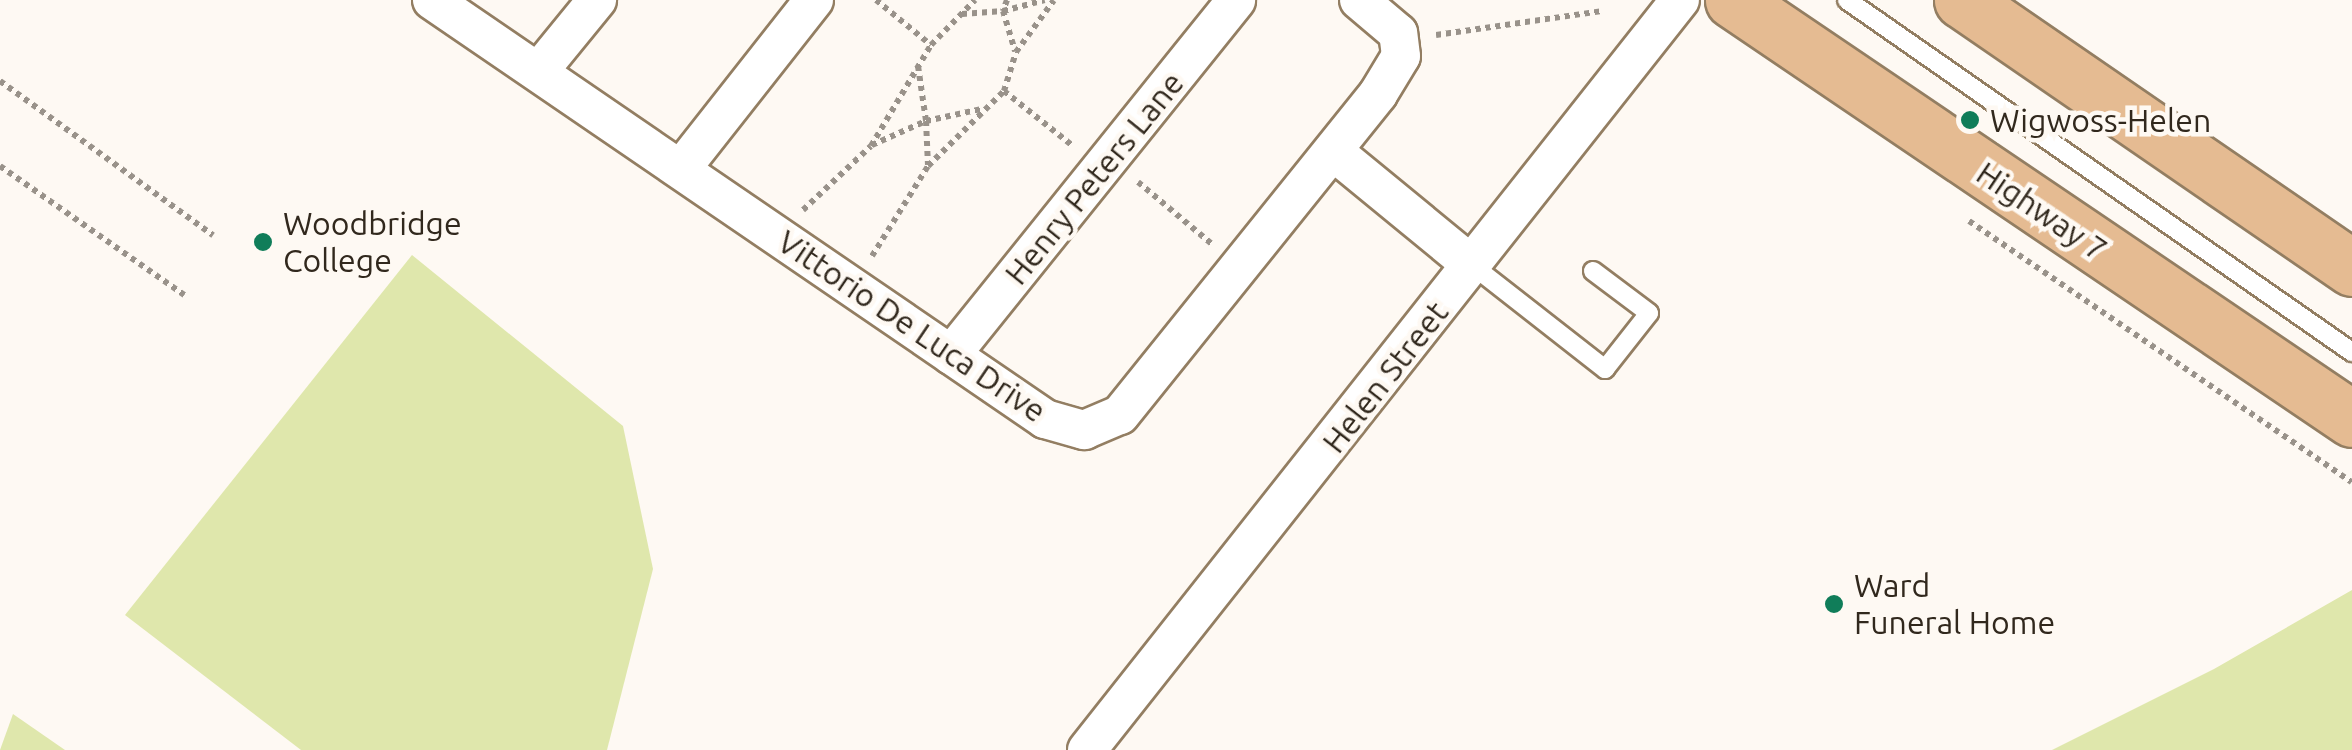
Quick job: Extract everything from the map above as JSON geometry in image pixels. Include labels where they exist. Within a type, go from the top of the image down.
[{"type":"main road","name":"Highway 7","points":[[1733,0],[2352,419]]},
{"type":"main road","points":[[1962,0],[2352,268]]},
{"type":"street","name":"Vittorio De Luca Drive","points":[[432,0],[1046,419],[1084,430],[1120,414],[1334,152],[1401,56],[1398,33],[1359,0]]},
{"type":"street","points":[[539,71],[597,0]]},
{"type":"street","points":[[682,170],[814,0]]},
{"type":"street","name":"Henry Peters Lane","points":[[951,355],[1236,0]]},
{"type":"street","name":"Helen Street","points":[[1087,750],[1680,0]]},
{"type":"street","points":[[1334,152],[1472,265]]},
{"type":"lane","points":[[1847,0],[2352,352]]},
{"type":"lane","points":[[1472,265],[1605,369],[1649,314],[1593,270]]},
{"type":"path","points":[[876,0],[932,44]]},
{"type":"path","points":[[790,221],[871,146],[932,44],[975,0]]},
{"type":"path","points":[[1007,0],[1004,12],[1016,52]]},
{"type":"path","points":[[960,14],[1004,12],[1045,0]]},
{"type":"path","points":[[863,270],[928,166],[1004,91],[1016,52],[1054,0]]},
{"type":"path","points":[[1432,36],[1603,11]]},
{"type":"path","points":[[918,65],[928,166]]},
{"type":"path","points":[[0,81],[213,235]]},
{"type":"path","points":[[1004,91],[1085,155]]},
{"type":"path","points":[[871,146],[926,122],[982,109]]},
{"type":"path","points":[[0,166],[184,296]]},
{"type":"path","points":[[1125,172],[1212,244]]},
{"type":"path","points":[[1964,218],[2352,482]]},
{"type":"green space","points":[[412,255],[623,426],[653,569],[607,750],[301,750],[125,615]]},
{"type":"green space","points":[[2352,590],[2352,750],[2052,750],[2214,669]]},
{"type":"green space","points":[[13,714],[65,750],[0,750]]},
{"type":"place","name":"Wigwoss-Helen","points":[[1970,120]]},
{"type":"place","name":"Woodbridge College","points":[[263,242]]},
{"type":"place","name":"Ward Funeral Home","points":[[1834,604]]}]
